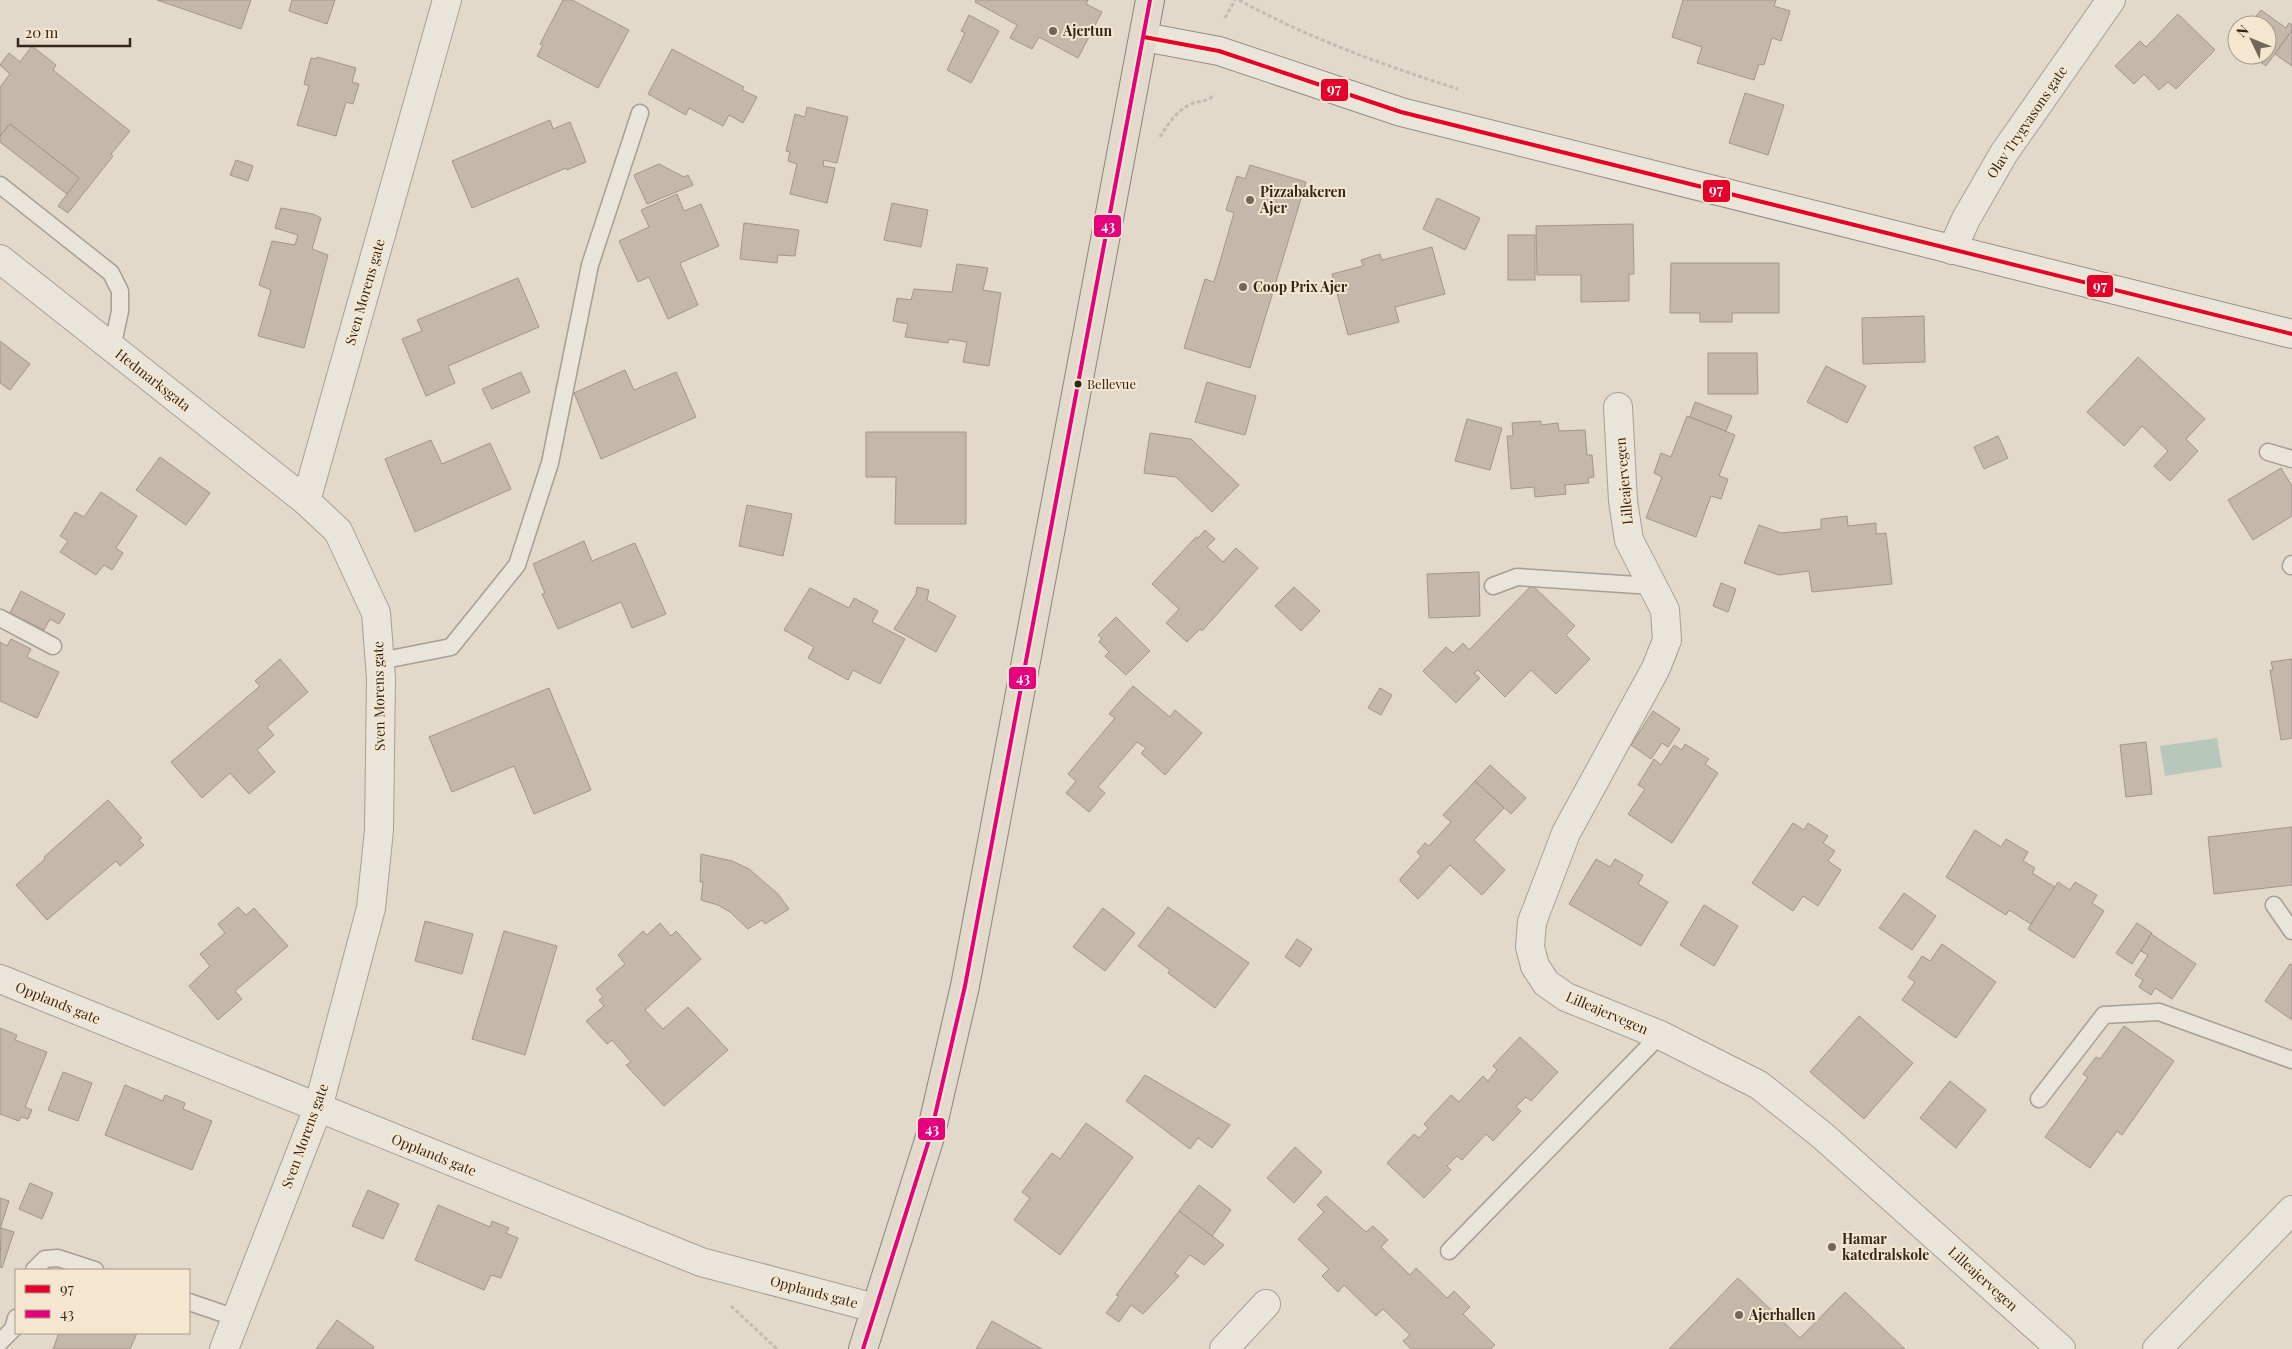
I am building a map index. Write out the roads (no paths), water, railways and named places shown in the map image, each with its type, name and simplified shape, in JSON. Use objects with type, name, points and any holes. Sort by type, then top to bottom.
[{"type":"main road","points":[[863,1349],[930,1137],[965,986],[1150,0]]},
{"type":"street","name":"Sven Morens gate","points":[[224,1349],[318,1108],[371,908],[379,830],[380,661],[376,613],[338,531],[306,501],[447,0]]},
{"type":"street","name":"Olav Trygvasons gate","points":[[1952,250],[1966,219],[2004,154],[2110,0]]},
{"type":"street","points":[[1144,37],[1219,51],[1401,112],[2292,334]]},
{"type":"street","name":"Hedmarksgata","points":[[0,259],[306,501]]},
{"type":"street","name":"Lilleajervegen","points":[[1618,407],[1623,501],[1629,540],[1665,610],[1667,640],[1652,676],[1566,833],[1532,922],[1530,947],[1534,966],[1546,983],[1566,997],[1660,1035],[1759,1085],[1831,1143],[2060,1349]]},
{"type":"street","name":"Opplands gate","points":[[0,979],[701,1262],[875,1308]]},
{"type":"street","points":[[2157,1349],[2292,1210]]},
{"type":"street","points":[[1224,1349],[1266,1304]]},
{"type":"lane","points":[[380,661],[451,647],[517,565],[550,463],[590,265],[640,113]]},
{"type":"lane","points":[[0,185],[111,273],[120,291],[120,311],[112,348]]},
{"type":"lane","points":[[2268,452],[2292,459]]},
{"type":"lane","points":[[1493,586],[1517,577],[1652,586]]},
{"type":"lane","points":[[0,618],[53,646]]},
{"type":"lane","points":[[2274,905],[2292,930]]},
{"type":"lane","points":[[2039,1099],[2104,1015],[2160,1012],[2292,1060]]},
{"type":"lane","points":[[1449,1251],[1660,1035]]},
{"type":"lane","points":[[35,1269],[45,1259],[58,1258],[92,1269]]},
{"type":"lane","points":[[190,1302],[236,1318]]},
{"type":"lane","points":[[0,1342],[13,1330],[15,1322]]},
{"type":"place","name":"Ajertun","points":[[1053,31]]},
{"type":"place","name":"Pizzabakeren Ajer","points":[[1250,200]]},
{"type":"place","name":"Coop Prix Ajer","points":[[1243,287]]},
{"type":"place","name":"Bellevue","points":[[1078,384]]},
{"type":"place","name":"Hamar katedralskole","points":[[1832,1247]]},
{"type":"place","name":"Ajerhallen","points":[[1739,1315]]}]
